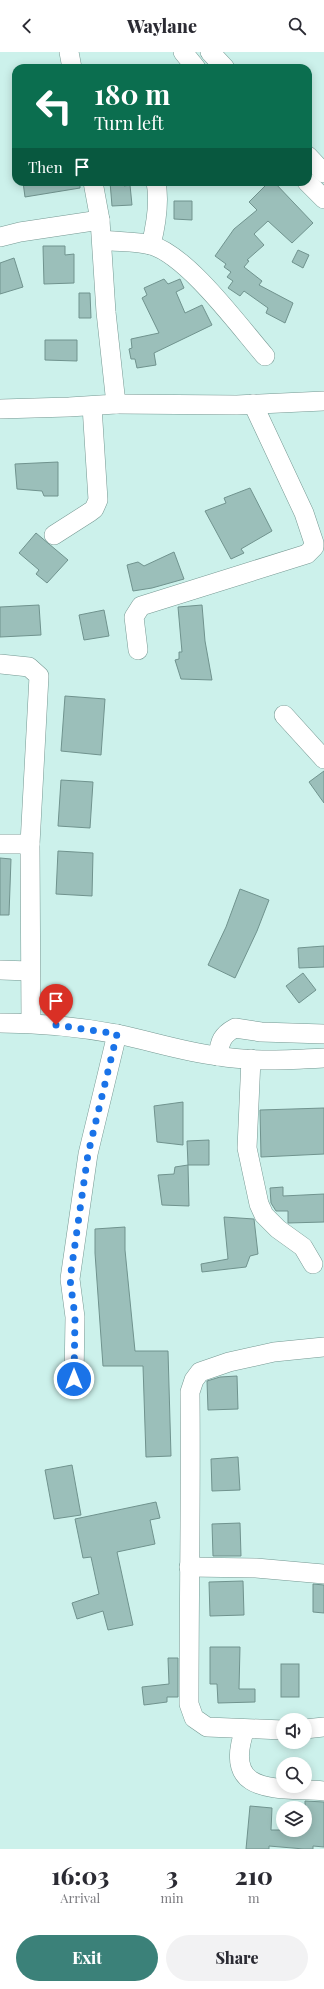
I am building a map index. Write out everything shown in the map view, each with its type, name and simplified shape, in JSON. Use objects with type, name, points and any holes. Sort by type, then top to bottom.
[{"type":"street","points":[[69,52],[71,64]]},
{"type":"street","points":[[183,52],[193,64]]},
{"type":"street","points":[[210,52],[221,64]]},
{"type":"street","points":[[312,160],[324,173]]},
{"type":"street","points":[[94,186],[100,220],[106,312],[116,404]]},
{"type":"street","points":[[151,246],[157,222],[156,186]]},
{"type":"street","points":[[311,186],[324,199]]},
{"type":"street","points":[[0,237],[20,232],[100,220]]},
{"type":"street","points":[[102,240],[151,246],[174,257],[208,290],[265,356]]},
{"type":"street","points":[[0,409],[116,404],[253,404],[324,401]]},
{"type":"street","points":[[138,650],[134,617],[141,606],[307,554],[314,547],[314,542],[304,513],[253,404]]},
{"type":"street","points":[[54,535],[94,509],[98,500],[92,406]]},
{"type":"street","points":[[0,664],[29,667],[39,676],[30,844],[31,1023]]},
{"type":"street","points":[[284,715],[324,759]]},
{"type":"street","points":[[0,844],[30,844]]},
{"type":"street","points":[[0,970],[30,971]]},
{"type":"street","points":[[0,1023],[31,1023],[117,1034],[218,1056],[283,1060],[324,1058]]},
{"type":"street","points":[[218,1056],[220,1042],[225,1034],[235,1028],[261,1032],[324,1034]]},
{"type":"street","points":[[74,1379],[75,1317],[70,1279],[88,1154],[117,1034]]},
{"type":"street","points":[[251,1059],[247,1148],[259,1204],[264,1215],[278,1229],[302,1246],[313,1264]]},
{"type":"street","points":[[276,1730],[207,1727],[194,1718],[189,1704],[189,1567],[191,1500],[190,1392],[194,1380],[200,1372],[229,1362],[274,1352],[324,1347]]},
{"type":"street","points":[[189,1567],[256,1568],[324,1574]]},
{"type":"street","points":[[312,1728],[324,1727]]},
{"type":"street","points":[[245,1729],[239,1746],[240,1763],[246,1778],[258,1786],[324,1791]]},
{"type":"building","points":[[24,186],[80,186],[80,188],[25,197]]},
{"type":"building","points":[[110,186],[130,186],[132,205],[112,206]]},
{"type":"building","points":[[265,186],[278,186],[313,223],[292,243],[268,221],[254,234],[264,245],[247,260],[249,261],[244,267],[262,281],[259,285],[293,303],[285,323],[266,313],[268,308],[244,291],[240,296],[228,288],[233,281],[227,277],[231,272],[224,267],[226,264],[215,256],[234,229],[257,210],[249,202]]},
{"type":"building","points":[[174,201],[192,201],[192,220],[174,219]]},
{"type":"building","points":[[43,246],[65,246],[65,255],[74,254],[74,283],[44,284]]},
{"type":"building","points":[[298,250],[309,255],[303,268],[292,262]]},
{"type":"building","points":[[14,258],[23,287],[0,294],[0,263]]},
{"type":"building","points":[[164,279],[168,284],[180,279],[184,288],[176,292],[185,313],[202,305],[212,325],[154,353],[156,365],[137,368],[135,359],[131,359],[129,349],[132,348],[131,339],[159,333],[142,298],[147,295],[144,288]]},
{"type":"building","points":[[79,293],[90,293],[91,318],[79,318]]},
{"type":"building","points":[[45,340],[77,340],[77,361],[45,360]]},
{"type":"building","points":[[58,462],[58,496],[44,496],[42,491],[17,489],[15,464]]},
{"type":"building","points":[[250,488],[272,531],[241,549],[244,553],[231,559],[205,511],[226,503],[224,498]]},
{"type":"building","points":[[36,533],[68,560],[47,583],[36,574],[39,570],[19,553]]},
{"type":"building","points":[[174,552],[184,579],[152,588],[133,591],[127,565],[138,562],[144,566]]},
{"type":"building","points":[[39,605],[41,635],[0,637],[0,607]]},
{"type":"building","points":[[202,605],[205,641],[212,680],[181,679],[175,660],[179,659],[179,652],[182,652],[178,607]]},
{"type":"building","points":[[104,610],[109,636],[84,640],[79,615]]},
{"type":"building","points":[[65,696],[105,699],[101,755],[61,751]]},
{"type":"building","points":[[324,771],[324,803],[309,782]]},
{"type":"building","points":[[61,780],[93,782],[90,828],[58,826]]},
{"type":"building","points":[[58,851],[93,853],[92,896],[56,894]]},
{"type":"building","points":[[0,858],[11,859],[9,915],[0,915]]},
{"type":"building","points":[[240,889],[269,900],[257,931],[235,978],[208,965],[226,927]]},
{"type":"building","points":[[324,946],[324,967],[299,968],[298,948]]},
{"type":"building","points":[[303,973],[316,990],[299,1003],[286,986]]},
{"type":"building","points":[[183,1102],[183,1145],[157,1142],[154,1106]]},
{"type":"building","points":[[324,1108],[324,1154],[261,1157],[260,1110]]},
{"type":"building","points":[[209,1140],[209,1165],[188,1165],[187,1141]]},
{"type":"building","points":[[188,1165],[189,1206],[162,1205],[158,1175],[174,1174],[175,1167]]},
{"type":"building","points":[[283,1187],[283,1196],[324,1194],[324,1222],[288,1223],[288,1211],[276,1211],[271,1203],[270,1188]]},
{"type":"building","points":[[224,1217],[254,1219],[258,1254],[250,1256],[246,1267],[202,1272],[201,1264],[228,1259]]},
{"type":"building","points":[[125,1227],[125,1250],[135,1351],[168,1351],[171,1456],[146,1457],[143,1366],[103,1366],[95,1253],[95,1229]]},
{"type":"building","points":[[237,1376],[238,1409],[208,1410],[207,1381],[220,1377]]},
{"type":"building","points":[[238,1457],[240,1490],[212,1491],[211,1459]]},
{"type":"building","points":[[72,1465],[81,1515],[54,1519],[45,1470]]},
{"type":"building","points":[[156,1502],[160,1518],[150,1520],[155,1544],[117,1552],[133,1625],[108,1630],[103,1611],[77,1619],[72,1603],[99,1594],[91,1557],[83,1558],[75,1519]]},
{"type":"building","points":[[240,1523],[241,1556],[213,1556],[212,1524]]},
{"type":"building","points":[[243,1581],[244,1615],[210,1616],[209,1582]]},
{"type":"building","points":[[313,1584],[324,1585],[324,1613],[313,1612]]},
{"type":"building","points":[[210,1647],[240,1647],[239,1689],[255,1689],[255,1702],[218,1703],[217,1684],[210,1684]]},
{"type":"building","points":[[168,1658],[178,1658],[178,1697],[167,1697],[167,1702],[144,1705],[142,1687],[169,1684]]},
{"type":"building","points":[[281,1664],[299,1664],[299,1697],[281,1697]]},
{"type":"building","points":[[312,1801],[324,1802],[324,1847],[313,1846],[313,1849],[304,1849],[269,1846],[269,1849],[246,1849],[250,1806],[272,1808],[271,1830],[276,1830],[276,1837],[312,1837]]},
{"type":"route","points":[[56,1025],[117,1034],[88,1154],[77,1222],[70,1279],[75,1317],[74,1379]]}]
